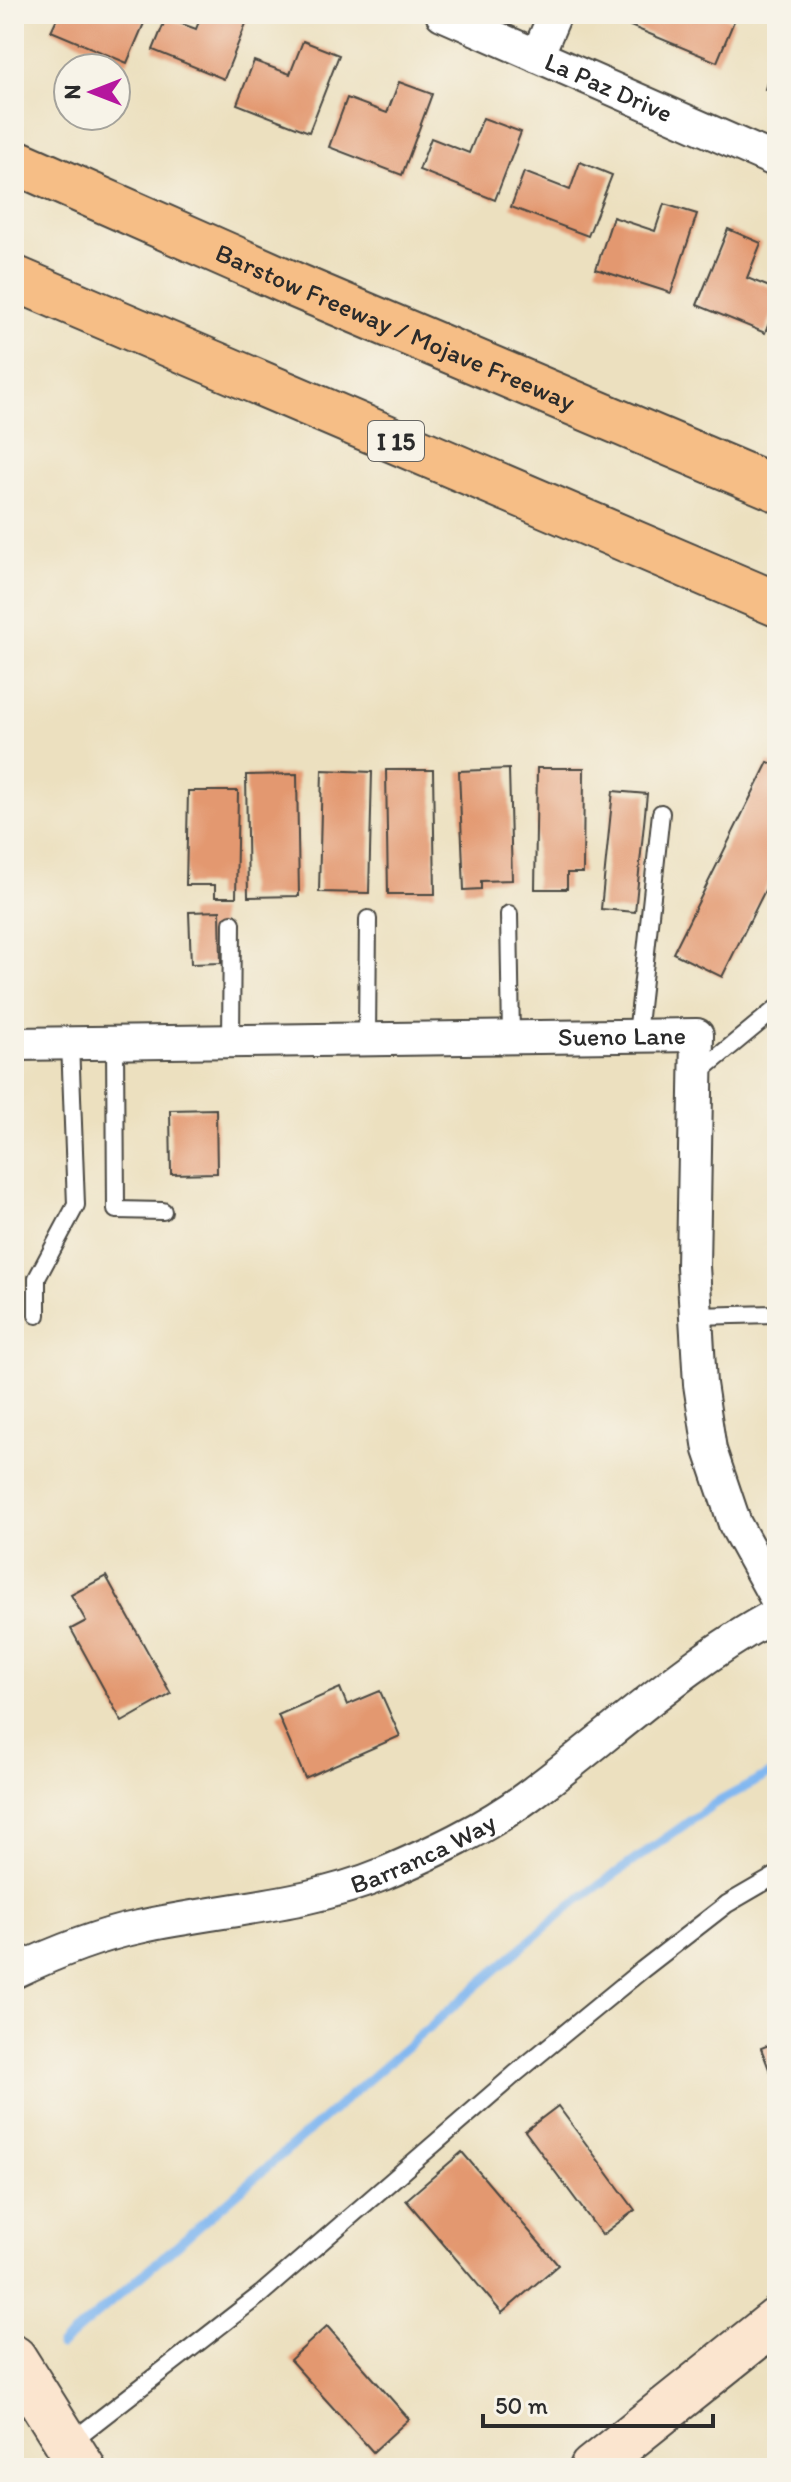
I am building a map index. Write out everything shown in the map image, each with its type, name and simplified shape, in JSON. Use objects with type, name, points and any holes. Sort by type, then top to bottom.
[{"type":"highway","name":"Barstow Freeway / Mojave Freeway","points":[[14,161],[297,286],[777,489]]},
{"type":"highway","name":"I 15","points":[[14,278],[777,604]]},
{"type":"main road","points":[[592,2468],[777,2320]]},
{"type":"main road","points":[[14,2358],[76,2456]]},
{"type":"street","name":"La Paz Drive","points":[[442,14],[777,161]]},
{"type":"street","points":[[537,56],[555,14]]},
{"type":"street","name":"Sueno Lane","points":[[14,1044],[697,1035],[696,1316],[700,1384],[710,1450],[735,1524],[777,1600]]},
{"type":"street","name":"Barranca Way","points":[[14,1972],[56,1952],[137,1927],[329,1892],[380,1875],[450,1843],[525,1799],[737,1635],[777,1614]]},
{"type":"lane","points":[[637,1035],[661,813]]},
{"type":"lane","points":[[509,914],[511,1037]]},
{"type":"lane","points":[[367,1038],[368,919]]},
{"type":"lane","points":[[231,1040],[232,923]]},
{"type":"lane","points":[[696,1075],[777,1008]]},
{"type":"lane","points":[[37,1315],[37,1278],[76,1205],[70,1042]]},
{"type":"lane","points":[[115,1042],[116,1210],[163,1211]]},
{"type":"lane","points":[[696,1316],[777,1314]]},
{"type":"lane","points":[[76,2456],[515,2074],[727,1904],[777,1875]]},
{"type":"building","points":[[59,14],[148,14],[132,52],[101,52],[51,31]]},
{"type":"building","points":[[202,14],[249,16],[224,79],[153,50],[166,18],[196,29]]},
{"type":"building","points":[[613,14],[718,14],[734,21],[717,62],[611,18]]},
{"type":"building","points":[[303,41],[339,55],[309,132],[237,104],[254,61],[290,74]]},
{"type":"building","points":[[777,48],[777,93],[765,89]]},
{"type":"building","points":[[399,82],[432,94],[402,175],[329,147],[347,98],[387,113]]},
{"type":"building","points":[[483,118],[521,132],[495,200],[419,170],[431,138],[469,153]]},
{"type":"building","points":[[580,162],[612,175],[588,236],[511,207],[524,172],[570,190]]},
{"type":"building","points":[[664,204],[697,214],[671,293],[596,269],[613,217],[655,231]]},
{"type":"building","points":[[728,229],[761,243],[747,278],[777,290],[777,303],[765,333],[697,305]]},
{"type":"building","points":[[768,762],[777,766],[777,866],[722,977],[673,953]]},
{"type":"building","points":[[537,768],[584,768],[583,873],[567,873],[567,889],[535,889]]},
{"type":"building","points":[[509,769],[512,880],[481,881],[481,889],[464,890],[459,771]]},
{"type":"building","points":[[322,770],[372,772],[369,893],[319,892]]},
{"type":"building","points":[[386,770],[433,770],[435,894],[388,894]]},
{"type":"building","points":[[297,774],[299,896],[248,897],[246,775]]},
{"type":"building","points":[[188,791],[238,791],[236,897],[215,897],[215,885],[186,885]]},
{"type":"building","points":[[613,791],[647,794],[635,912],[601,909]]},
{"type":"building","points":[[220,911],[221,963],[191,964],[189,912]]},
{"type":"building","points":[[14,912],[17,912],[17,974],[14,974]]},
{"type":"building","points":[[216,1109],[217,1173],[171,1174],[170,1110]]},
{"type":"building","points":[[106,1576],[171,1694],[122,1722],[71,1629],[86,1621],[71,1595]]},
{"type":"building","points":[[340,1688],[347,1705],[380,1691],[400,1736],[305,1778],[278,1715]]},
{"type":"building","points":[[777,2042],[777,2090],[761,2048]]},
{"type":"building","points":[[558,2106],[635,2210],[602,2235],[525,2131]]},
{"type":"building","points":[[462,2152],[558,2265],[502,2313],[406,2200]]},
{"type":"building","points":[[327,2326],[409,2419],[373,2452],[290,2360]]},
{"type":"waterway","points":[[60,2346],[571,1905],[714,1804],[777,1770]]}]
